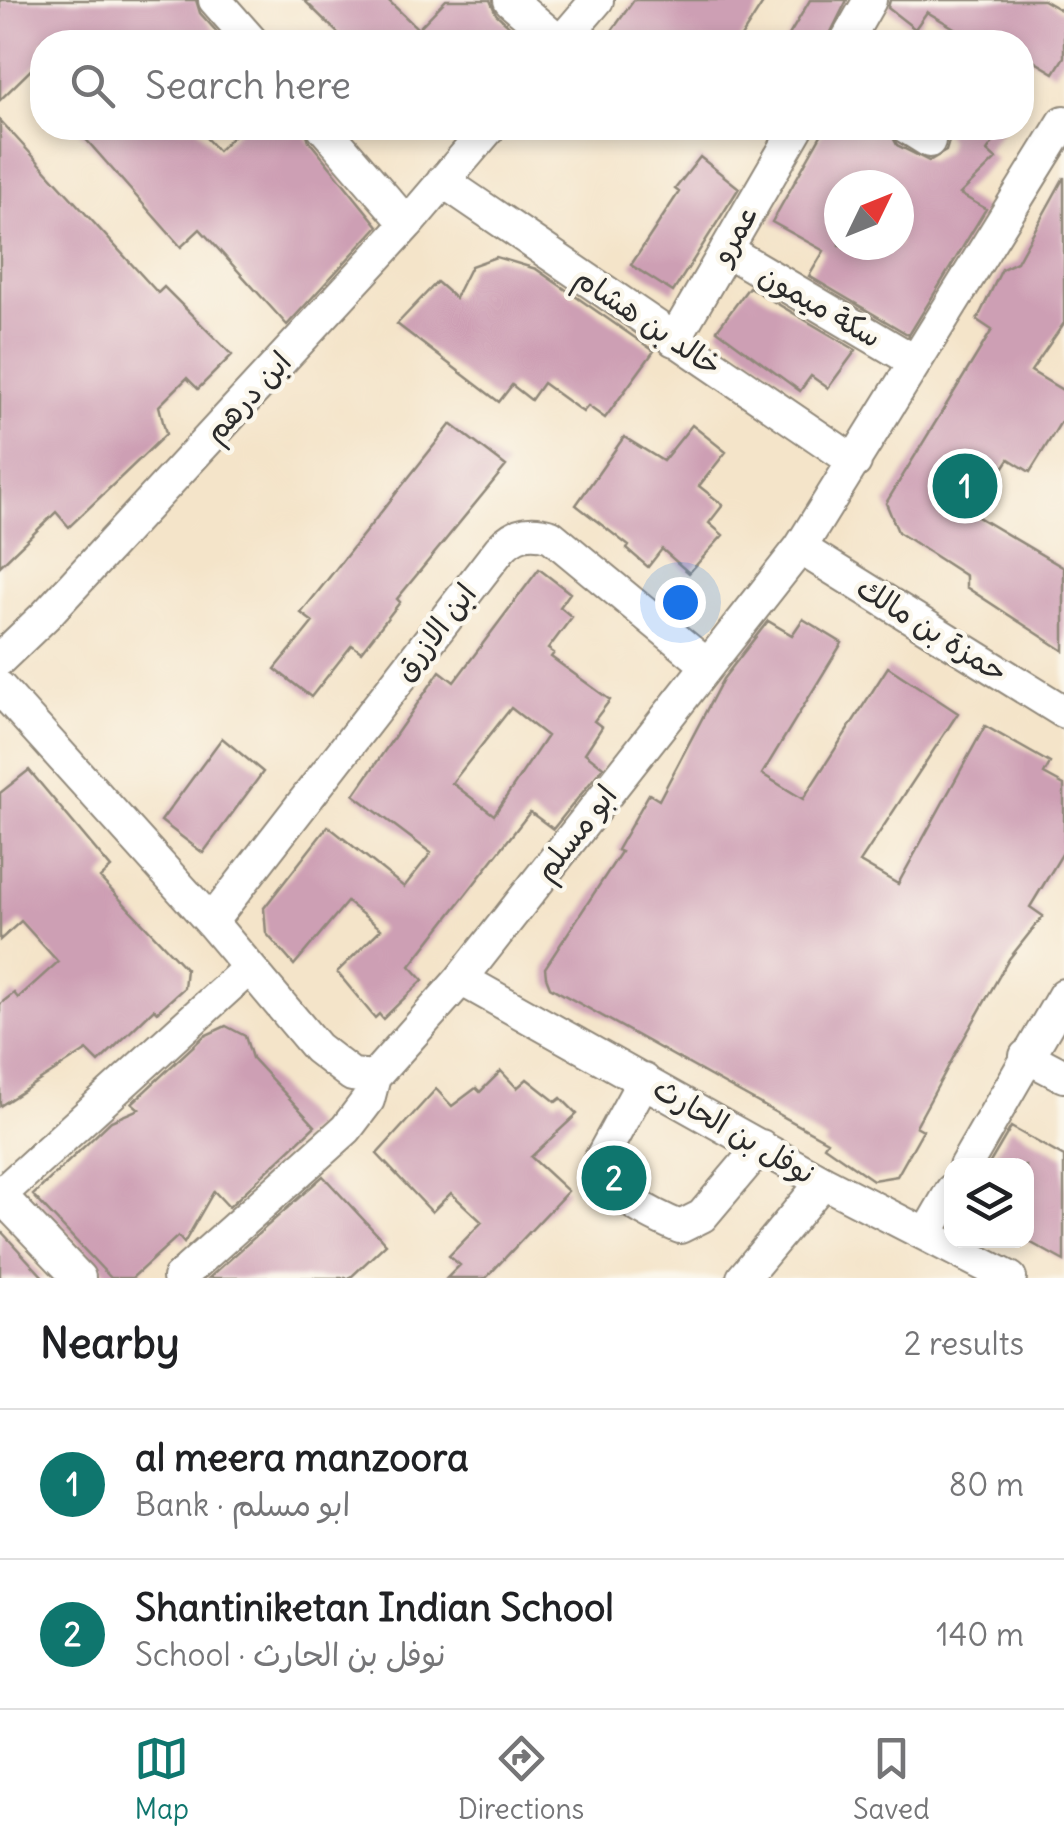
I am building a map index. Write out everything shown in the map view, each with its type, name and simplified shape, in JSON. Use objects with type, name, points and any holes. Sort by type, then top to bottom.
[{"type":"street","points":[[215,0],[241,30]]},
{"type":"street","points":[[510,0],[546,30]]},
{"type":"street","points":[[571,30],[597,0]]},
{"type":"street","points":[[853,30],[870,0]]},
{"type":"street","name":"ابو مسلم","points":[[179,1278],[346,1128],[368,1100],[374,1077],[461,979],[800,548],[1064,122]]},
{"type":"street","points":[[334,140],[406,224]]},
{"type":"street","name":"ابن درهم","points":[[0,659],[46,615],[406,224],[478,140]]},
{"type":"street","name":"عمرو","points":[[674,340],[789,140]]},
{"type":"street","name":"خالد بن هشام","points":[[443,181],[854,462]]},
{"type":"street","name":"سكة ميمون","points":[[726,250],[914,361]]},
{"type":"street","name":"ابن الازرق","points":[[211,922],[500,549],[517,535],[540,532],[551,536],[707,665]]},
{"type":"street","name":"حمزة بن مالك","points":[[800,548],[1064,712]]},
{"type":"street","points":[[0,688],[339,1068],[374,1077]]},
{"type":"street","points":[[79,1278],[0,1195],[250,968]]},
{"type":"street","name":"نوفل بن الحارث","points":[[461,979],[823,1182],[1010,1278]]},
{"type":"street","points":[[969,1158],[1064,995]]},
{"type":"street","points":[[1026,1056],[1064,1076]]},
{"type":"street","points":[[644,1080],[598,1164],[603,1177],[666,1221],[680,1226],[702,1216],[760,1146]]},
{"type":"street","points":[[743,1278],[823,1182]]},
{"type":"street","points":[[927,1234],[944,1204]]},
{"type":"building","points":[[0,0],[196,0],[200,13],[215,30],[30,30],[30,71],[0,100]]},
{"type":"building","points":[[304,0],[388,0],[418,29],[446,0],[490,0],[496,14],[514,30],[335,30]]},
{"type":"building","points":[[634,0],[765,0],[746,30],[612,30]]},
{"type":"building","points":[[810,0],[847,0],[832,30],[792,30]]},
{"type":"building","points":[[890,0],[1043,0],[1064,12],[1064,57],[1054,73],[1034,61],[1034,30],[958,30],[927,12],[915,29],[888,8]]},
{"type":"building","points":[[0,120],[158,293],[164,287],[232,355],[198,389],[187,378],[159,406],[166,434],[69,527],[56,512],[0,566]]},
{"type":"building","points":[[87,140],[208,140],[218,151],[229,140],[309,140],[378,226],[287,325],[200,229],[181,247]]},
{"type":"building","points":[[818,140],[894,140],[929,161],[946,151],[949,140],[995,140],[987,151],[996,159],[960,194],[986,209],[909,335],[809,276],[824,251],[772,222]]},
{"type":"building","points":[[700,157],[739,188],[673,292],[631,265],[679,192],[675,189]]},
{"type":"building","points":[[1064,177],[1064,323],[1031,371],[1064,391],[1064,417],[1030,472],[1009,459],[973,514],[1064,568],[1064,651],[966,587],[966,576],[898,532],[886,503],[992,330],[977,320],[1002,269],[1017,262]]},
{"type":"building","points":[[496,257],[536,269],[654,351],[605,418],[588,406],[583,412],[543,383],[531,400],[512,385],[499,402],[397,324],[437,282],[455,298],[471,266]]},
{"type":"building","points":[[749,287],[856,350],[828,388],[811,376],[800,391],[717,330]]},
{"type":"building","points":[[451,424],[506,466],[397,599],[400,602],[361,652],[352,645],[311,697],[275,669],[313,622],[301,613]]},
{"type":"building","points":[[692,425],[726,452],[699,486],[723,505],[709,523],[723,535],[689,573],[662,549],[648,567],[627,549],[629,546],[576,505],[624,437],[663,461]]},
{"type":"building","points":[[539,569],[570,593],[560,607],[572,617],[548,649],[554,653],[551,657],[610,700],[594,721],[602,727],[585,753],[603,767],[553,829],[530,812],[410,966],[423,980],[383,1019],[379,1014],[375,1018],[337,972],[381,929],[347,902],[294,965],[266,933],[264,908],[328,826],[404,887],[431,853],[354,795],[440,671],[454,682]],"holes":[[[511,708],[547,736],[494,815],[452,783]]]},
{"type":"building","points":[[803,619],[842,643],[762,774],[803,799],[888,667],[958,713],[860,862],[898,884],[985,726],[1050,763],[1044,774],[1064,785],[1064,851],[1030,907],[1043,916],[1009,959],[959,1047],[916,1126],[923,1130],[897,1176],[873,1180],[824,1146],[827,1141],[550,987],[546,977],[545,968],[621,852],[617,850],[649,794],[659,800],[723,679],[768,621],[792,635]]},
{"type":"building","points":[[222,738],[263,772],[203,853],[161,821]]},
{"type":"building","points":[[29,770],[111,868],[100,878],[186,969],[184,988],[157,1012],[154,1009],[99,1062],[87,1050],[0,1106],[0,1004],[14,993],[18,998],[58,962],[21,921],[0,940],[0,793]]},
{"type":"building","points":[[226,1026],[245,1036],[252,1058],[315,1126],[229,1207],[214,1191],[184,1243],[178,1236],[132,1278],[111,1278],[33,1195],[111,1121],[139,1109],[132,1103],[204,1036]]},
{"type":"building","points":[[501,1071],[517,1088],[527,1079],[556,1102],[561,1098],[577,1114],[531,1157],[568,1191],[486,1278],[447,1278],[460,1265],[449,1256],[482,1222],[451,1193],[432,1212],[377,1154],[436,1089],[452,1106],[476,1088],[480,1092]]},
{"type":"building","points":[[1011,1127],[1064,1157],[1064,1261],[1034,1244],[1034,1158],[993,1158]]},
{"type":"building","points":[[323,1176],[386,1244],[350,1278],[209,1278]]},
{"type":"building","points":[[0,1230],[44,1278],[0,1278]]},
{"type":"place","name":"al meera manzoora","points":[[965,486]]},
{"type":"place","name":"Shantiniketan Indian School","points":[[614,1178]]}]
